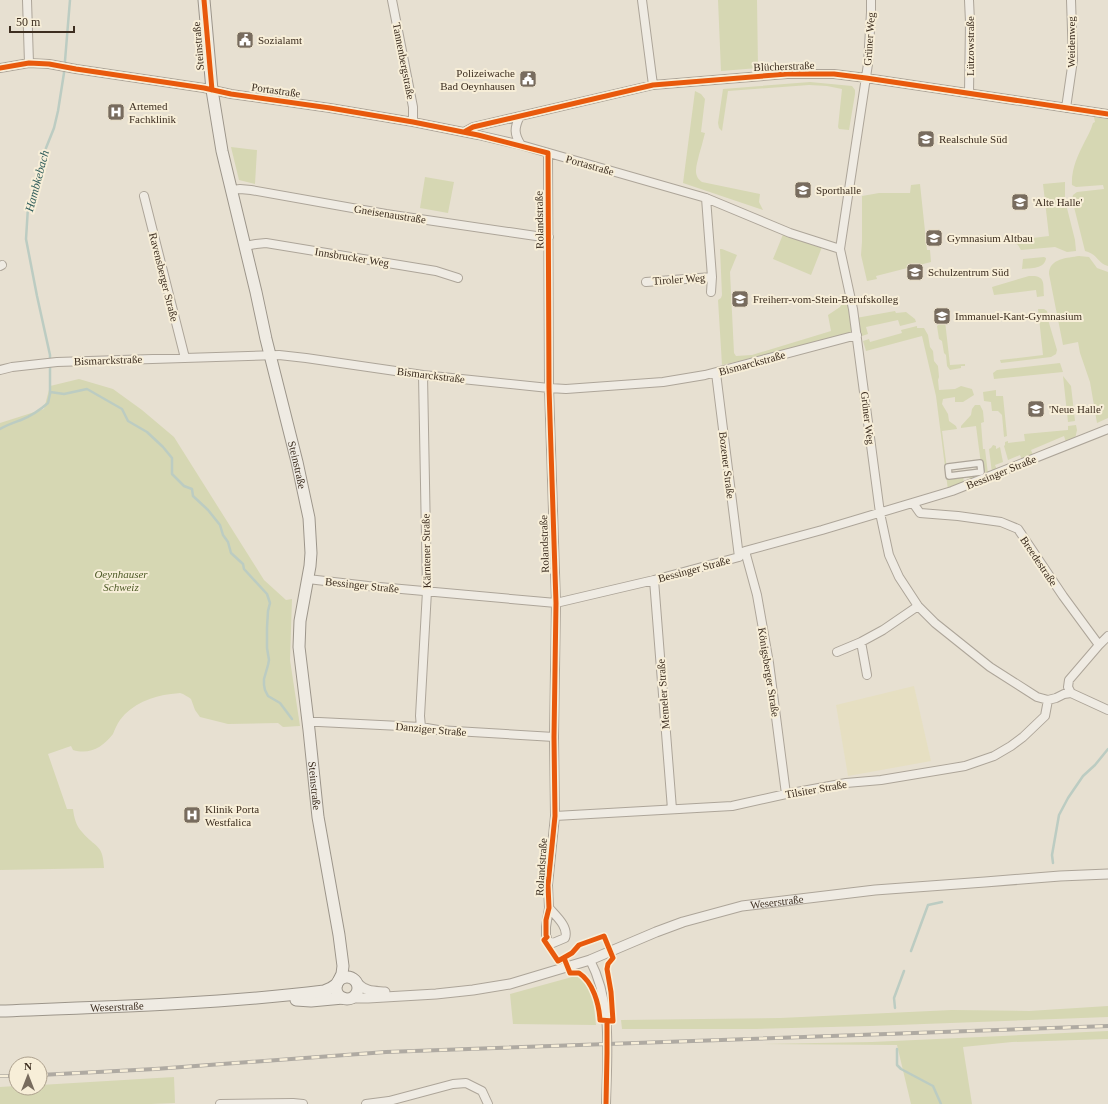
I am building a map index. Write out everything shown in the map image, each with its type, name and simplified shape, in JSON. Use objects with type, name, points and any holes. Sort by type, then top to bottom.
[{"type":"main road","name":"Steinstraße","points":[[204,0],[212,90],[218,128],[309,518],[311,553],[300,621],[299,646],[318,817],[340,935],[343,966],[342,974],[338,982]]},
{"type":"main road","name":"Steinstraße","points":[[340,935],[351,972],[356,981]]},
{"type":"main road","points":[[345,977],[352,978],[356,981],[358,990],[357,993],[348,998],[340,997],[336,991],[338,982],[345,977]]},
{"type":"main road","name":"Weserstraße","points":[[0,1011],[234,1000],[324,991],[331,988],[338,982]]},
{"type":"main road","name":"Weserstraße","points":[[234,1000],[311,1001],[348,998]]},
{"type":"street","points":[[26,0],[29,62]]},
{"type":"street","name":"Tannenbergstraße","points":[[392,0],[413,107],[413,122]]},
{"type":"street","points":[[642,0],[653,86]]},
{"type":"street","name":"Grüner Weg","points":[[871,0],[868,64],[840,249],[857,335],[880,513],[889,555],[899,577],[918,606],[935,623],[990,668],[1037,697],[1048,700]]},
{"type":"street","name":"Lützowstraße","points":[[969,0],[969,93]]},
{"type":"street","name":"Weidenweg","points":[[1066,108],[1073,60],[1071,0]]},
{"type":"street","name":"Portastraße","points":[[0,68],[29,62],[330,108],[478,134],[706,198],[790,233],[840,249]]},
{"type":"street","name":"Blücherstraße","points":[[464,132],[473,127],[653,86],[786,74],[834,74],[1108,114]]},
{"type":"street","points":[[520,116],[516,124],[516,138],[521,145]]},
{"type":"street","name":"Rolandstraße","points":[[548,153],[549,388],[556,603],[554,737],[555,816],[548,885],[549,908]]},
{"type":"street","name":"Gneisenaustraße","points":[[232,190],[251,190],[386,214],[549,237]]},
{"type":"street","name":"Ravensberger Straße","points":[[144,196],[185,358]]},
{"type":"street","points":[[706,198],[712,277],[711,292]]},
{"type":"street","name":"Innsbrucker Weg","points":[[245,246],[266,243],[436,271],[458,278]]},
{"type":"street","name":"Tiroler Weg","points":[[646,282],[712,277]]},
{"type":"street","name":"Bismarckstraße","points":[[0,370],[12,367],[57,362],[270,355],[306,358],[423,375],[566,389],[663,382],[716,373],[857,335]]},
{"type":"street","name":"Bozener Straße","points":[[716,373],[739,558]]},
{"type":"street","name":"Kärntener Straße","points":[[421,727],[420,716],[427,591],[423,375]]},
{"type":"street","name":"Bessinger Straße","points":[[308,579],[556,603],[739,558],[745,551],[952,491],[1108,429]]},
{"type":"street","points":[[980,462],[981,472],[949,476],[948,467],[980,462]]},
{"type":"street","name":"Breedestraße","points":[[912,503],[920,513],[958,516],[1001,522],[1018,529],[1059,590],[1099,644]]},
{"type":"street","name":"Königsberger Straße","points":[[745,551],[760,610],[786,794]]},
{"type":"street","name":"Memeler Straße","points":[[654,580],[672,809]]},
{"type":"street","points":[[837,652],[861,642],[883,630],[918,606]]},
{"type":"street","points":[[1071,693],[1068,686],[1069,680],[1099,644],[1108,636]]},
{"type":"street","points":[[861,642],[867,675]]},
{"type":"street","points":[[1048,700],[1071,693],[1108,710]]},
{"type":"street","name":"Tilsiter Straße","points":[[555,816],[732,806],[846,783],[881,780],[965,766],[989,758],[1011,746],[1023,737],[1045,716],[1048,700]]},
{"type":"street","name":"Danziger Straße","points":[[308,722],[421,727],[438,730],[554,737]]},
{"type":"street","name":"Weserstraße","points":[[348,998],[458,992],[510,984],[590,960],[676,924],[742,906],[875,890],[1060,876],[1108,874]]},
{"type":"street","points":[[590,960],[596,972],[603,994],[607,1021],[606,1104]]},
{"type":"street","name":"Weserstraße","points":[[356,981],[370,992],[458,992]]},
{"type":"street","points":[[366,1104],[389,1101],[452,1084],[466,1083],[482,1091],[488,1104]]},
{"type":"street","points":[[220,1104],[303,1104]]},
{"type":"shaded area","points":[[914,686],[931,761],[848,776],[836,705]]},
{"type":"green space","points":[[718,0],[757,0],[758,68],[721,71]]},
{"type":"green space","points":[[810,82],[852,86],[855,90],[855,94],[849,130],[839,129],[838,127],[842,89],[809,85],[728,91],[722,131],[719,128],[718,123],[723,89]]},
{"type":"green space","points":[[695,91],[701,94],[705,99],[701,132],[705,133],[696,166],[697,176],[702,182],[760,194],[759,202],[763,210],[683,183]]},
{"type":"green space","points":[[1094,117],[1108,119],[1108,266],[1104,265],[1093,254],[1085,251],[1072,199],[1073,195],[1077,192],[1104,189],[1103,185],[1076,187],[1072,185],[1076,162],[1093,123],[1095,122]]},
{"type":"green space","points":[[231,147],[257,150],[255,184],[239,180]]},
{"type":"green space","points":[[425,177],[454,182],[448,213],[420,208]]},
{"type":"green space","points":[[1065,182],[1065,200],[1075,240],[1076,251],[1067,252],[1055,247],[1021,250],[1015,243],[1015,240],[1049,236],[1043,184]]},
{"type":"green space","points":[[920,184],[927,250],[930,250],[931,262],[876,276],[877,279],[867,281],[861,255],[862,196],[879,193],[910,193],[911,185]]},
{"type":"green space","points":[[784,232],[822,247],[811,275],[773,259]]},
{"type":"green space","points":[[720,249],[737,255],[730,272],[734,353],[736,356],[752,355],[831,331],[828,315],[840,307],[847,298],[853,334],[722,365],[718,300],[722,295]]},
{"type":"green space","points":[[1079,256],[1089,257],[1097,268],[1108,272],[1108,418],[1097,423],[1090,382],[1080,353],[1078,342],[1063,345],[1049,274],[1052,265],[1056,262],[1065,258]]},
{"type":"green space","points":[[1046,258],[1045,262],[1040,266],[1022,269],[1023,259]]},
{"type":"green space","points":[[1029,276],[1041,278],[1044,296],[1037,297],[1036,290],[994,295],[992,287]]},
{"type":"green space","points":[[1038,309],[1044,309],[1047,311],[1057,350],[1056,354],[1051,357],[1001,363],[1000,360],[1043,355]]},
{"type":"green space","points":[[895,311],[896,313],[906,312],[915,319],[916,322],[900,326],[898,320],[866,327],[868,334],[862,336],[860,332],[858,332],[856,318]]},
{"type":"green space","points":[[942,321],[945,321],[950,365],[965,364],[965,366],[961,366],[961,368],[950,370],[947,366],[946,355],[944,353],[942,341],[939,339],[937,326]]},
{"type":"green space","points":[[917,326],[917,328],[924,328],[928,335],[930,347],[933,351],[934,361],[938,366],[939,390],[955,389],[961,386],[972,389],[974,395],[963,402],[955,402],[955,397],[943,399],[942,404],[948,414],[949,421],[956,426],[957,429],[942,431],[948,477],[963,475],[964,484],[948,490],[936,396],[922,336],[866,351],[863,341],[869,339],[870,342],[902,333],[901,330]]},
{"type":"green space","points":[[1060,363],[1063,372],[994,379],[993,373],[997,370]]},
{"type":"green space","points":[[1063,376],[1071,386],[1075,421],[1068,422]]},
{"type":"green space","name":"Oeynhauser Schweiz","points":[[79,379],[113,389],[142,410],[174,437],[264,580],[286,600],[292,599],[290,660],[300,726],[283,727],[278,723],[228,724],[200,717],[195,710],[191,699],[180,693],[164,695],[136,705],[125,714],[109,739],[96,749],[90,751],[79,751],[73,750],[71,746],[48,754],[67,809],[73,809],[78,827],[100,850],[104,868],[0,870],[0,423],[44,409],[50,386]]},
{"type":"green space","points":[[996,390],[996,396],[1003,396],[1007,436],[1004,437],[1002,415],[998,411],[992,411],[991,402],[984,401],[983,392]]},
{"type":"green space","points":[[975,405],[980,405],[983,411],[984,422],[981,423],[983,449],[985,449],[988,474],[978,478],[967,478],[966,474],[982,472],[976,426],[961,428],[961,426],[971,415],[972,409]]},
{"type":"green space","points":[[1076,425],[1077,430],[1075,439],[1066,442],[1064,436],[1031,450],[1033,455],[1022,460],[1020,455],[1008,460],[1004,446],[1005,442],[1025,441],[1024,434],[1068,430],[1068,426]]},
{"type":"green space","points":[[993,445],[996,446],[996,449],[1000,447],[1003,462],[995,465],[997,470],[992,473],[989,449]]},
{"type":"green space","points":[[580,976],[585,981],[591,993],[596,1025],[513,1024],[510,994]]},
{"type":"green space","points":[[1108,1006],[1108,1017],[870,1026],[756,1029],[622,1029],[621,1020],[780,1018],[952,1010],[1029,1011]]},
{"type":"green space","points":[[1108,1031],[1108,1039],[1012,1042],[963,1047],[972,1104],[911,1104],[897,1045],[757,1044],[872,1042]]},
{"type":"green space","points":[[174,1077],[175,1103],[0,1104],[0,1087],[8,1086],[8,1096],[48,1096],[48,1085]]},
{"type":"waterway","name":"Hambkebach","points":[[0,429],[32,415],[48,403],[50,394],[50,355],[26,239],[28,207],[44,153],[54,128],[58,111],[64,73],[70,0]]},
{"type":"waterway","points":[[50,392],[64,394],[87,389],[122,409],[128,421],[147,432],[172,458],[172,474],[184,486],[192,489],[193,496],[208,510],[220,525],[223,535],[228,542],[231,553],[243,564],[244,569],[267,594],[270,603],[267,628],[267,648],[269,660],[264,685],[268,696],[280,703],[292,719]]},
{"type":"waterway","points":[[1053,863],[1052,855],[1059,815],[1068,798],[1083,776],[1095,765],[1108,749]]},
{"type":"waterway","points":[[911,951],[928,905],[942,902]]},
{"type":"waterway","points":[[895,1008],[894,998],[904,971]]},
{"type":"waterway","points":[[897,1049],[897,1065],[901,1069],[933,1086],[941,1104]]},
{"type":"railway","points":[[48,1075],[155,1069],[386,1052],[1108,1026]]},
{"type":"railway","points":[[0,1076],[8,1076]]},
{"type":"cycle path","points":[[204,0],[212,90]]},
{"type":"cycle path","points":[[0,68],[29,63],[49,64],[204,88],[231,94],[330,108],[413,122],[478,135],[548,153],[549,388],[556,603],[554,737],[555,816],[548,885],[549,908],[546,920],[546,935]]},
{"type":"cycle path","points":[[464,132],[473,127],[653,85],[787,74],[834,74],[1108,114]]},
{"type":"cycle path","points":[[547,937],[544,940],[558,961],[572,953],[579,945],[604,936],[613,958],[608,964],[607,969],[611,992],[613,1021],[600,1020],[597,1000],[592,988],[579,973],[570,973],[564,958]]},
{"type":"cycle path","points":[[606,1104],[607,1021]]},
{"type":"place","name":"Sozialamt","points":[[245,40]]},
{"type":"place","name":"Polizeiwache Bad Oeynhausen","points":[[528,79]]},
{"type":"place","name":"Artemed Fachklinik","points":[[116,112]]},
{"type":"place","name":"Realschule Süd","points":[[926,139]]},
{"type":"place","name":"Sporthalle","points":[[803,190]]},
{"type":"place","name":"'Alte Halle'","points":[[1020,202]]},
{"type":"place","name":"Gymnasium Altbau","points":[[934,238]]},
{"type":"place","name":"Schulzentrum Süd","points":[[915,272]]},
{"type":"place","name":"Freiherr-vom-Stein-Berufskolleg","points":[[740,299]]},
{"type":"place","name":"Immanuel-Kant-Gymnasium","points":[[942,316]]},
{"type":"place","name":"'Neue Halle'","points":[[1036,409]]},
{"type":"place","name":"Klinik Porta Westfalica","points":[[192,815]]}]
